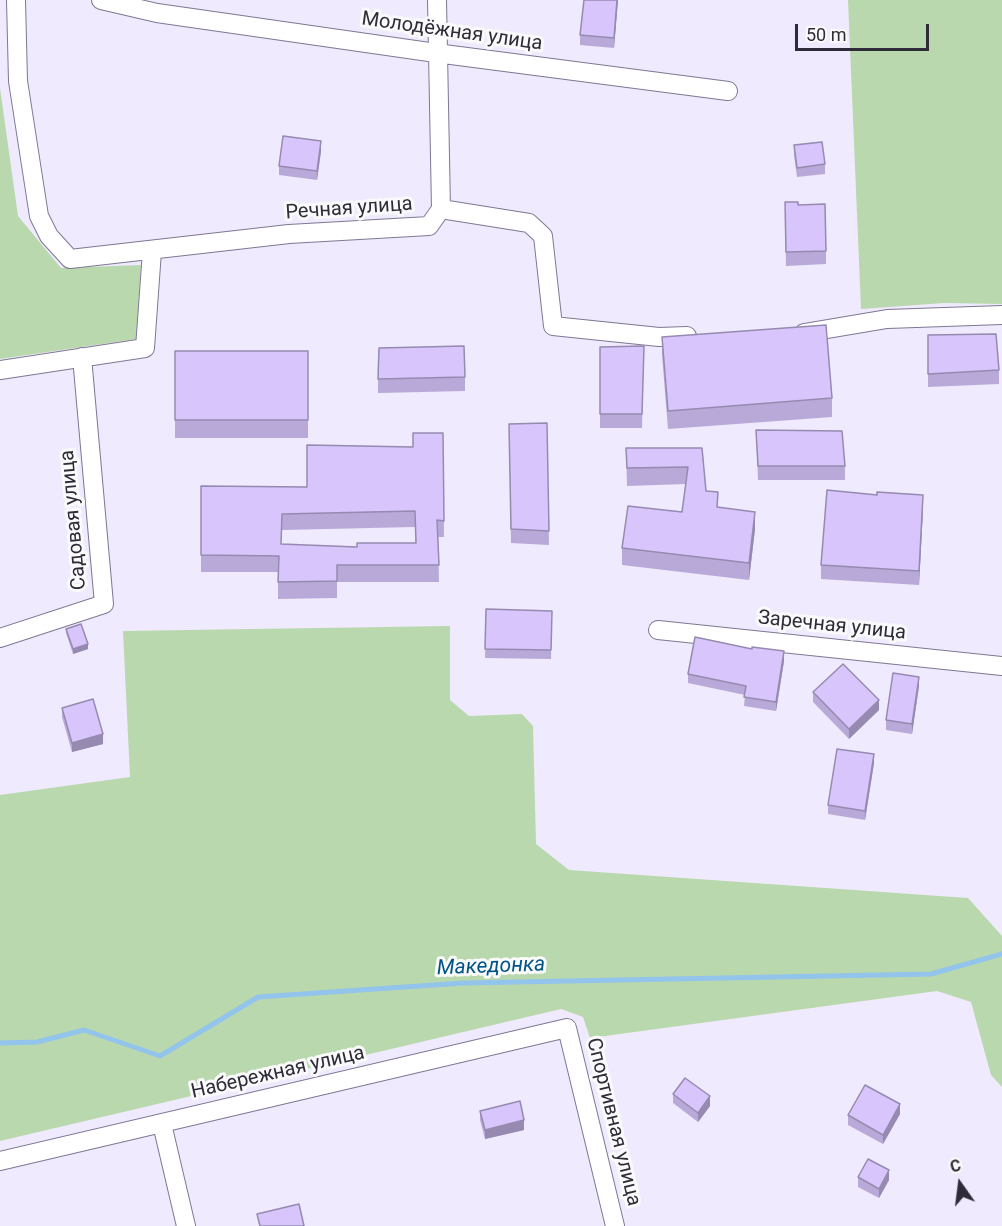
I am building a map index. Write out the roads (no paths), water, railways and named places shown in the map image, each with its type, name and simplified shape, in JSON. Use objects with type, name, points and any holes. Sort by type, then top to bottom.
[{"type":"street","name":"Речная улица","points":[[16,0],[18,81],[39,216],[50,236],[70,259],[289,234],[429,226],[441,209],[529,223],[543,236],[553,326],[659,337],[707,336]]},
{"type":"street","name":"Молодёжная улица","points":[[101,0],[157,13],[436,53],[728,91]]},
{"type":"street","points":[[437,0],[436,53],[441,209]]},
{"type":"street","points":[[0,370],[145,348],[152,251]]},
{"type":"street","points":[[790,333],[814,333],[887,319],[1002,315]]},
{"type":"street","name":"Садовая улица","points":[[0,638],[104,604],[82,357]]},
{"type":"street","name":"Заречная улица","points":[[658,630],[1002,666]]},
{"type":"street","name":"Набережная улица","points":[[0,1161],[567,1028]]},
{"type":"street","name":"Спортивная улица","points":[[567,1028],[615,1226]]},
{"type":"street","points":[[162,1124],[186,1226]]},
{"type":"waterway","name":"Македонка","points":[[0,1043],[37,1042],[84,1030],[160,1056],[258,997],[463,983],[931,974],[1002,954]]}]
